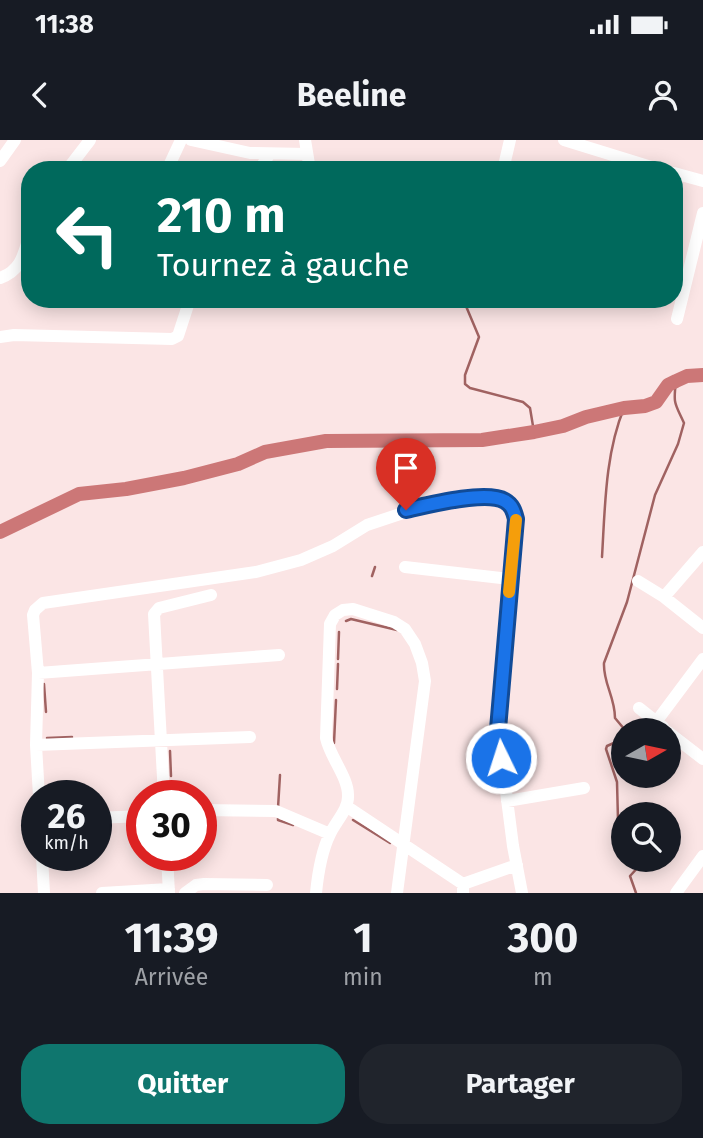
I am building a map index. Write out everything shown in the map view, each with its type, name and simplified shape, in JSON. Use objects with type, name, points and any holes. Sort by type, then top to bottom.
[{"type":"street","points":[[0,161],[15,140]]},
{"type":"street","points":[[74,161],[90,140]]},
{"type":"street","points":[[171,161],[181,140]]},
{"type":"street","points":[[191,140],[269,155],[306,154]]},
{"type":"street","points":[[305,140],[308,161]]},
{"type":"street","points":[[505,161],[510,140]]},
{"type":"street","points":[[564,140],[629,161]]},
{"type":"street","points":[[265,161],[269,155]]},
{"type":"street","points":[[610,161],[611,156]]},
{"type":"street","points":[[683,175],[703,181]]},
{"type":"street","points":[[683,299],[699,245],[703,213]]},
{"type":"street","points":[[0,278],[10,274],[21,262]]},
{"type":"street","points":[[0,337],[14,335],[172,339],[178,336],[187,308]]},
{"type":"street","points":[[677,319],[680,308]]},
{"type":"street","points":[[38,780],[38,673],[33,615],[34,610],[43,603],[256,572],[301,559],[333,546],[367,525],[424,506],[489,496],[507,502],[516,519],[498,729],[522,893]]},
{"type":"street","points":[[664,597],[703,552]]},
{"type":"street","points":[[405,567],[510,579]]},
{"type":"street","points":[[638,580],[703,628]]},
{"type":"street","points":[[163,780],[156,610],[211,595]]},
{"type":"street","points":[[316,893],[322,853],[346,806],[348,795],[326,738],[330,624],[335,615],[353,608],[394,622],[405,629],[415,644],[425,681],[397,893]]},
{"type":"street","points":[[38,673],[279,655]]},
{"type":"street","points":[[670,718],[703,659]]},
{"type":"street","points":[[639,708],[652,718]]},
{"type":"street","points":[[36,745],[250,737]]},
{"type":"street","points":[[681,742],[703,759]]},
{"type":"street","points":[[507,801],[584,788]]},
{"type":"street","points":[[346,806],[403,842],[463,888],[517,865]]},
{"type":"street","points":[[217,810],[276,811],[330,834]]},
{"type":"street","points":[[676,893],[703,856]]},
{"type":"street","points":[[43,871],[44,893]]},
{"type":"street","points":[[102,893],[169,891],[168,871]]},
{"type":"street","points":[[186,893],[204,884],[267,885]]},
{"type":"waterway","points":[[467,308],[479,337],[465,375],[465,384],[470,388],[523,402],[530,408],[534,432]]},
{"type":"waterway","points":[[0,532],[79,494],[126,489],[184,478],[238,464],[265,452],[326,441],[482,440],[534,432],[624,408],[645,406],[656,402],[668,385],[687,376],[703,375]]},
{"type":"waterway","points":[[615,718],[604,663],[627,602],[655,495],[678,444],[684,423],[676,404],[676,381]]},
{"type":"waterway","points":[[602,557],[609,462],[624,408]]},
{"type":"waterway","points":[[372,576],[375,567]]},
{"type":"waterway","points":[[346,621],[351,619],[397,630]]},
{"type":"waterway","points":[[338,659],[339,632]]},
{"type":"waterway","points":[[337,689],[338,664]]},
{"type":"waterway","points":[[44,684],[46,712]]},
{"type":"waterway","points":[[334,743],[336,700]]},
{"type":"waterway","points":[[47,738],[72,737]]},
{"type":"waterway","points":[[611,744],[606,749],[611,764]]},
{"type":"waterway","points":[[170,751],[171,776]]},
{"type":"waterway","points":[[278,808],[280,775]]},
{"type":"waterway","points":[[617,788],[618,802]]},
{"type":"waterway","points":[[278,818],[293,825]]},
{"type":"waterway","points":[[353,820],[390,843]]},
{"type":"waterway","points":[[634,872],[630,876],[636,893]]},
{"type":"slow traffic","points":[[509,592],[516,520]]},
{"type":"route","points":[[406,510],[489,496],[507,502],[513,509],[516,519],[498,729],[501,758]]}]
